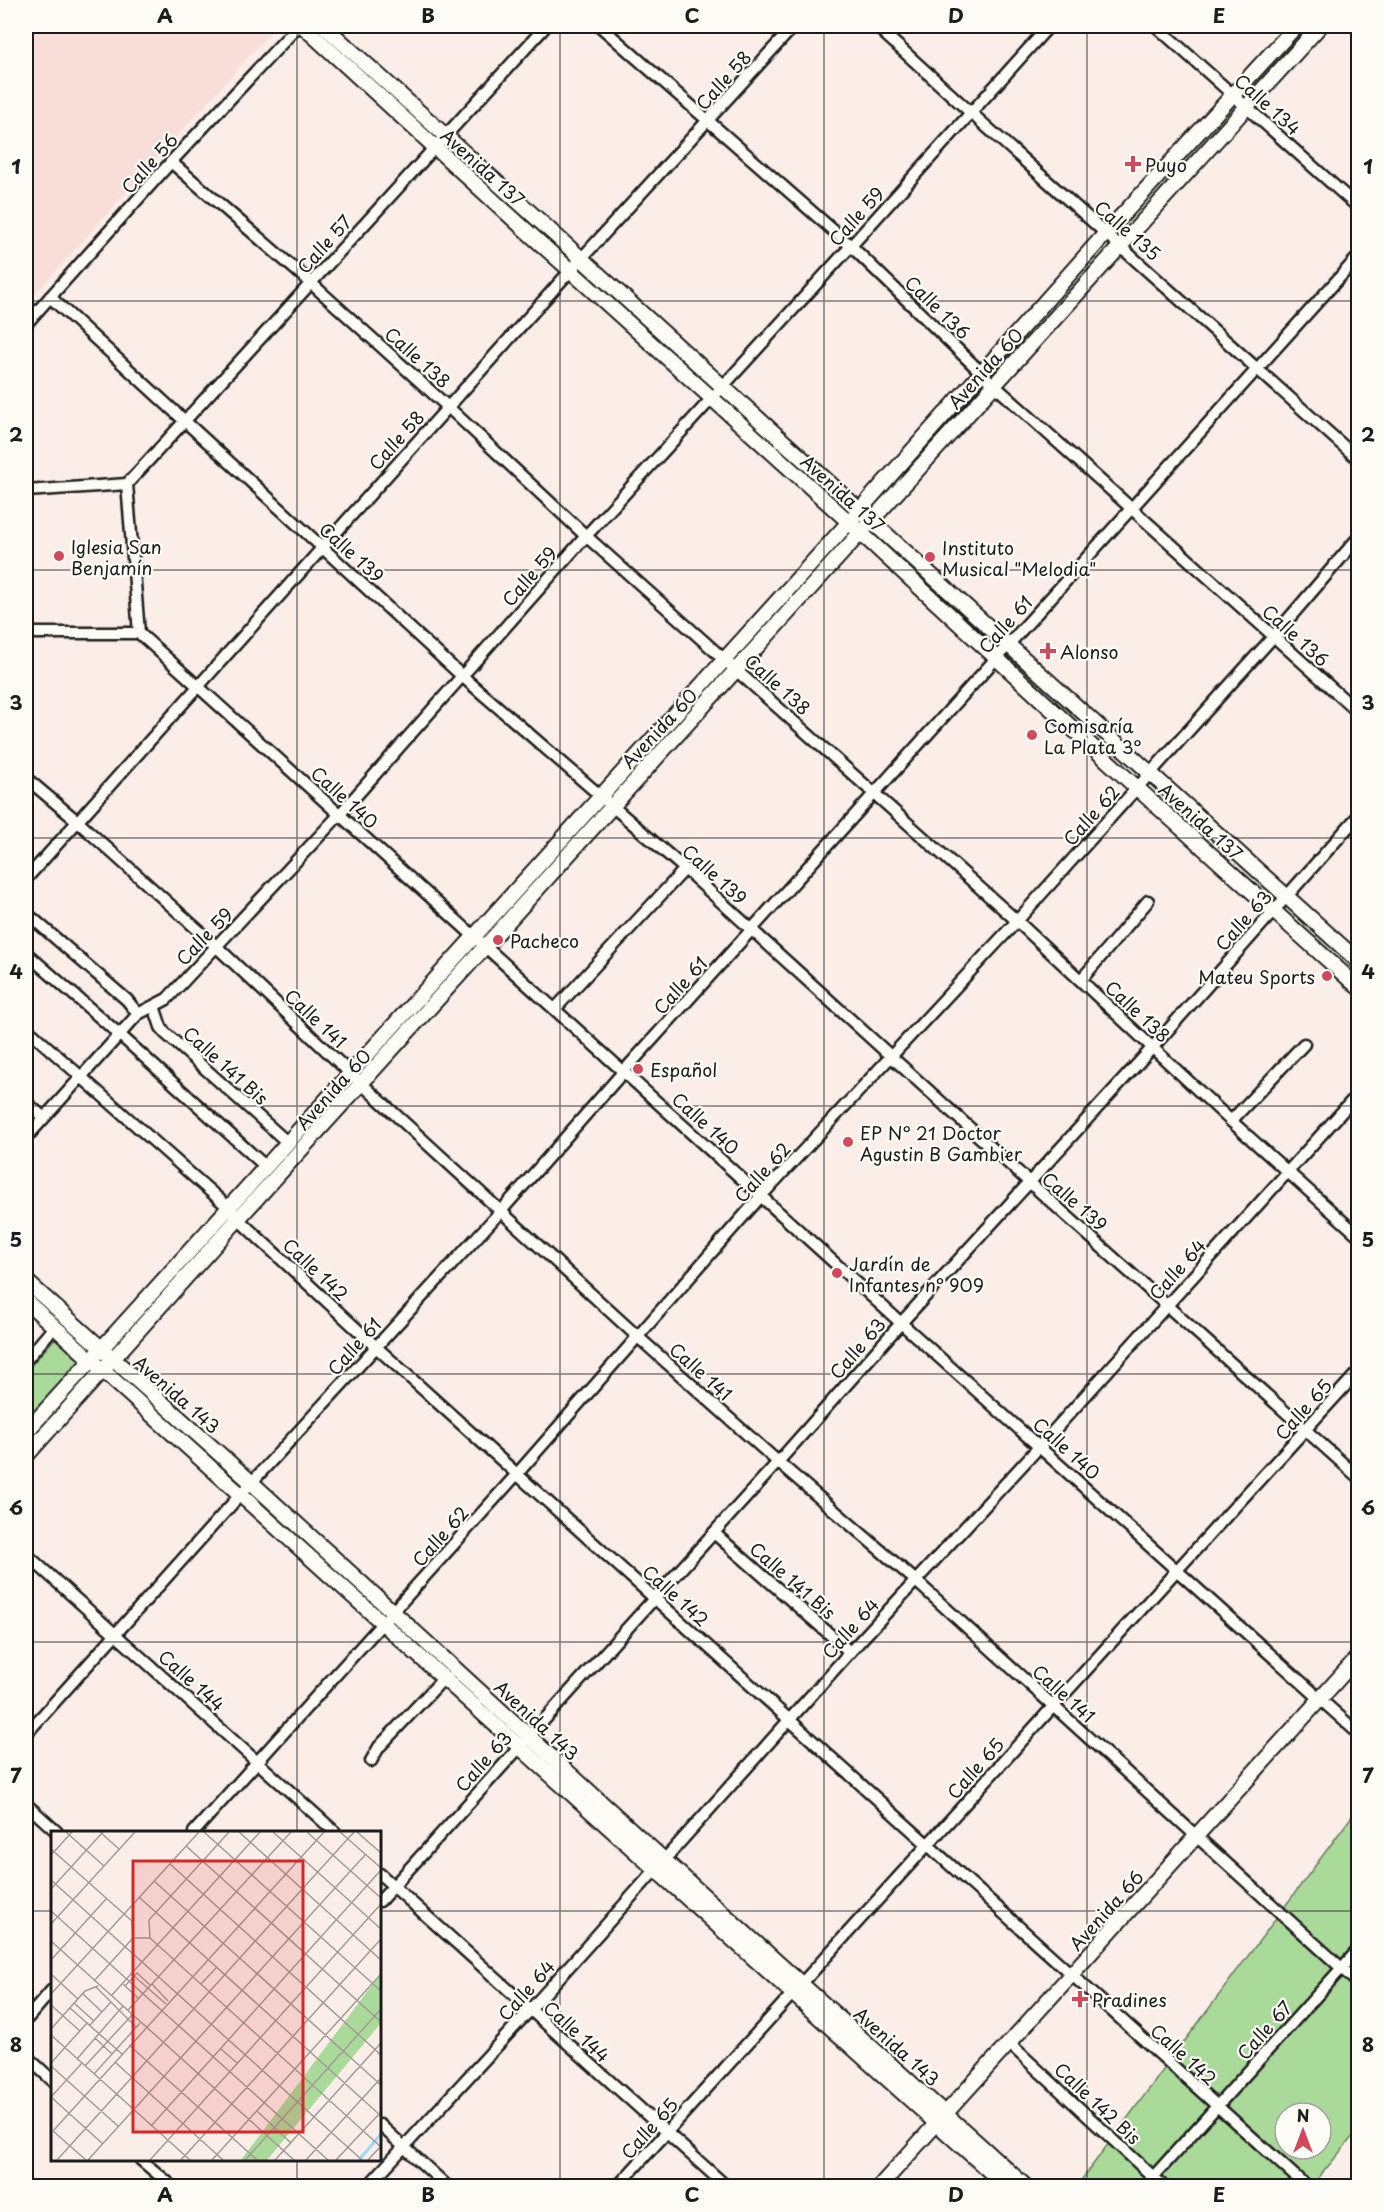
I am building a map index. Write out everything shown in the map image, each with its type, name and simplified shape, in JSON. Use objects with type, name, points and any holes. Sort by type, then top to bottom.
[{"type":"main road","name":"Avenida 137","points":[[303,26],[570,271],[849,522],[1137,788],[1359,987]]},
{"type":"main road","name":"Avenida 137","points":[[324,26],[1359,961]]},
{"type":"main road","name":"Avenida 60","points":[[26,1432],[849,522],[1106,232],[1296,26]]},
{"type":"main road","name":"Avenida 60","points":[[26,1456],[859,532],[1320,26]]},
{"type":"main road","name":"Avenida 143","points":[[26,1281],[95,1354],[241,1494],[443,1679],[518,1747],[659,1866],[945,2121],[1025,2187]]},
{"type":"main road","name":"Avenida 143","points":[[26,1301],[54,1327],[95,1354]]},
{"type":"main road","name":"Avenida 143","points":[[107,1365],[252,1483],[528,1736],[659,1866]]},
{"type":"main road","name":"Avenida 66","points":[[880,2187],[945,2121],[1012,2047],[1323,1701],[1359,1657]]},
{"type":"main road","name":"Avenida 66","points":[[1323,1701],[1359,1668]]},
{"type":"main road","name":"Avenida 143","points":[[945,2121],[1006,2187]]},
{"type":"main road","name":"Avenida 66","points":[[891,2187],[945,2121]]},
{"type":"street","name":"Calle 56","points":[[26,324],[171,162],[298,26]]},
{"type":"street","name":"Calle 57","points":[[128,484],[444,135],[546,26]]},
{"type":"street","name":"Calle 136","points":[[600,26],[851,246],[994,385],[1359,712]]},
{"type":"street","name":"Calle 58","points":[[26,879],[321,547],[794,26]]},
{"type":"street","name":"Calle 135","points":[[876,26],[1359,459]]},
{"type":"street","name":"Calle 59","points":[[26,1138],[138,1014],[167,999],[340,814],[586,536],[1049,26]]},
{"type":"street","name":"Calle 134","points":[[1156,26],[1359,207]]},
{"type":"street","name":"Calle 138","points":[[171,162],[312,283],[586,536],[1017,921],[1231,1121],[1359,1235]]},
{"type":"street","name":"Calle 61","points":[[26,1734],[375,1346],[501,1211],[1131,507],[1359,257]]},
{"type":"street","name":"Calle 139","points":[[50,297],[462,676],[685,869],[1028,1181],[1359,1477]]},
{"type":"street","points":[[26,491],[128,484],[139,633],[26,633]]},
{"type":"street","name":"Calle 62","points":[[196,1831],[382,1622],[518,1474],[762,1195],[1017,921],[1359,538]]},
{"type":"street","name":"Calle 140","points":[[139,633],[1359,1734]]},
{"type":"street","name":"Calle 141","points":[[26,778],[217,947],[362,1084],[638,1337],[916,1581],[1359,1983]]},
{"type":"street","name":"Calle 63","points":[[381,1900],[778,1462],[1028,1181],[1153,1047],[1359,816]]},
{"type":"street","points":[[555,1009],[685,869]]},
{"type":"street","points":[[1081,980],[1148,901]]},
{"type":"street","points":[[26,918],[31,917],[127,1000],[138,1014]]},
{"type":"street","points":[[26,953],[265,1166]]},
{"type":"street","name":"Calle 141 Bis","points":[[154,1006],[165,1033],[287,1142]]},
{"type":"street","name":"Calle 142","points":[[26,1028],[228,1207],[238,1219],[375,1346],[1306,2187]]},
{"type":"street","points":[[1231,1121],[1304,1044]]},
{"type":"street","name":"Calle 64","points":[[368,2187],[791,1721],[850,1652],[1359,1094]]},
{"type":"street","points":[[26,1102],[43,1117]]},
{"type":"street","points":[[26,1360],[54,1327]]},
{"type":"street","name":"Calle 65","points":[[618,2187],[1359,1372]]},
{"type":"street","name":"Calle 141 Bis","points":[[714,1533],[850,1652]]},
{"type":"street","name":"Calle 144","points":[[26,1554],[333,1831]]},
{"type":"street","points":[[371,1761],[379,1747],[443,1679]]},
{"type":"street","points":[[26,1804],[55,1831]]},
{"type":"street","name":"Calle 144","points":[[381,1875],[726,2187]]},
{"type":"street","name":"Calle 67","points":[[1145,2187],[1359,1950]]},
{"type":"street","points":[[26,2020],[51,1991]]},
{"type":"street","name":"Calle 142 Bis","points":[[1012,2047],[1163,2187]]},
{"type":"street","points":[[26,2056],[51,2079]]},
{"type":"street","points":[[381,2126],[447,2187]]},
{"type":"street","points":[[146,2161],[172,2187]]},
{"type":"shaded area","points":[[26,26],[276,26],[26,304]]},
{"type":"green space","points":[[59,1334],[89,1361],[26,1432],[26,1371]]},
{"type":"green space","points":[[1358,1808],[1358,2130],[1333,2160],[1333,2101],[1273,2101],[1273,2161],[1333,2161],[1312,2186],[1077,2186]]},
{"type":"place","name":"Puyo","points":[[1133,164]]},
{"type":"place","name":"Iglesia San Benjamín","points":[[59,556]]},
{"type":"place","name":"Instituto Musical \"Melodia\"","points":[[930,557]]},
{"type":"place","name":"Alonso","points":[[1048,651]]},
{"type":"place","name":"Comisaría La Plata 3°","points":[[1032,735]]},
{"type":"place","name":"Pacheco","points":[[498,940]]},
{"type":"place","name":"Mateu Sports","points":[[1327,976]]},
{"type":"place","name":"Español","points":[[638,1069]]},
{"type":"place","name":"EP N° 21 Doctor Agustin B Gambier","points":[[848,1142]]},
{"type":"place","name":"Jardín de Infantes n° 909","points":[[837,1273]]},
{"type":"place","name":"Pradines","points":[[1080,1999]]}]
